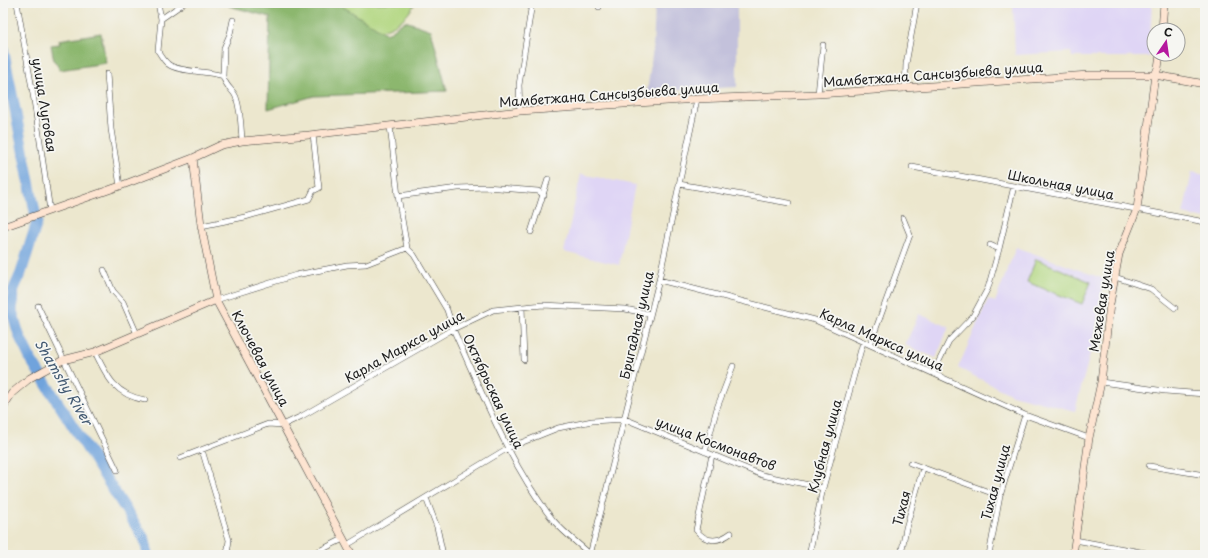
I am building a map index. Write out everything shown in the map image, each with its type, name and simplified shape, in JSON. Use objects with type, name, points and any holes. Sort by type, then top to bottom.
[{"type":"main road","points":[[1163,22],[1164,3]]},
{"type":"main road","name":"Межевая улица","points":[[1073,555],[1089,438],[1101,382],[1119,254],[1138,209],[1155,75],[1159,62]]},
{"type":"main road","name":"Мамбетжана Сансызбыева улица","points":[[3,227],[120,186],[193,158],[221,145],[242,141],[313,135],[520,111],[697,99],[905,89],[1089,75],[1155,75],[1205,84]]},
{"type":"main road","name":"Ключевая улица","points":[[193,158],[201,226],[216,300],[352,555]]},
{"type":"main road","points":[[3,407],[12,393],[30,378],[49,367],[63,360],[96,352],[216,300]]},
{"type":"street","name":"улица Луговая","points":[[17,3],[34,100],[47,212]]},
{"type":"street","points":[[158,3],[161,19],[158,51],[168,65],[195,71],[215,73],[223,76]]},
{"type":"street","points":[[161,19],[184,3]]},
{"type":"street","points":[[520,111],[519,85],[532,3]]},
{"type":"street","points":[[905,89],[906,64],[917,3]]},
{"type":"street","points":[[233,20],[230,34],[224,48],[223,76],[225,85],[235,96],[241,119],[242,141]]},
{"type":"street","points":[[818,94],[823,45]]},
{"type":"street","points":[[108,74],[110,129],[120,186]]},
{"type":"street","name":"Бригадная улица","points":[[591,555],[659,280],[697,99]]},
{"type":"street","name":"Октябрьская улица","points":[[390,126],[398,196],[407,248],[414,255],[447,310],[453,329],[508,448],[529,488],[554,521],[591,555]]},
{"type":"street","points":[[201,226],[245,217],[309,199],[313,191],[319,188],[313,135]]},
{"type":"street","name":"Школьная улица","points":[[912,167],[1205,222]]},
{"type":"street","points":[[531,232],[544,195],[548,178]]},
{"type":"street","points":[[679,184],[789,203]]},
{"type":"street","points":[[933,373],[949,341],[973,316],[988,288],[1014,186]]},
{"type":"street","points":[[398,196],[458,188],[486,187],[538,191],[544,195]]},
{"type":"street","points":[[870,345],[910,235],[903,218]]},
{"type":"street","points":[[990,245],[999,249]]},
{"type":"street","points":[[216,300],[296,275],[366,264],[407,248]]},
{"type":"street","points":[[104,270],[113,291],[123,302],[137,334]]},
{"type":"street","points":[[1115,277],[1151,289],[1175,308]]},
{"type":"street","name":"Карла Маркса улица","points":[[659,280],[815,320],[1025,415],[1089,438]]},
{"type":"street","name":"Карла Маркса улица","points":[[180,458],[268,424],[283,425],[302,416],[453,329],[493,310],[543,305],[626,309],[650,314]]},
{"type":"street","points":[[38,306],[117,470]]},
{"type":"street","points":[[522,307],[524,360]]},
{"type":"street","name":"Клубная улица","points":[[809,555],[823,488],[863,342]]},
{"type":"street","points":[[96,352],[103,370],[117,389],[128,396],[145,400]]},
{"type":"street","points":[[705,452],[717,408],[733,366]]},
{"type":"street","points":[[1101,382],[1165,391],[1205,394]]},
{"type":"street","name":"Тихая улица","points":[[989,555],[1000,496],[1025,415]]},
{"type":"street","points":[[311,555],[345,542],[426,498],[508,448],[558,428],[592,421],[625,419]]},
{"type":"street","name":"улица Космонавтов","points":[[625,419],[762,475],[823,488]]},
{"type":"street","points":[[202,450],[229,540],[227,555]]},
{"type":"street","points":[[712,455],[696,530],[700,535],[712,540],[722,540],[731,533]]},
{"type":"street","points":[[910,463],[1000,496]]},
{"type":"street","points":[[1150,466],[1205,475]]},
{"type":"street","name":"Тихая","points":[[901,555],[906,528],[923,468]]},
{"type":"street","points":[[426,498],[437,527],[443,555]]},
{"type":"street","points":[[1075,540],[1157,555]]},
{"type":"street","points":[[1114,547],[1114,555]]},
{"type":"shaded area","points":[[737,3],[737,87],[647,92],[653,48],[655,5]]},
{"type":"shaded area","points":[[1013,3],[1152,3],[1151,22],[1146,22],[1146,57],[1072,57],[1071,52],[1015,55]]},
{"type":"shaded area","points":[[1192,172],[1205,175],[1205,219],[1183,214]]},
{"type":"shaded area","points":[[581,174],[635,185],[619,265],[564,252]]},
{"type":"shaded area","points":[[1016,247],[1104,279],[1095,335],[1075,411],[1012,395],[958,368],[988,299],[995,302]]},
{"type":"shaded area","points":[[919,314],[949,327],[936,358],[905,345]]},
{"type":"green space","points":[[226,3],[337,3],[387,34],[405,21],[431,30],[447,91],[314,96],[268,109],[270,17],[229,6]]},
{"type":"green space","points":[[332,3],[415,3],[408,14],[399,22],[388,28],[375,31]]},
{"type":"green space","points":[[101,33],[106,63],[59,70],[58,65],[54,61],[51,45],[60,44],[59,40]]},
{"type":"green space","points":[[1036,259],[1091,282],[1082,304],[1027,282]]},
{"type":"waterway","name":"Shamshy River","points":[[3,48],[37,222],[21,273],[13,291],[12,311],[19,335],[31,360],[145,540],[148,555]]}]
